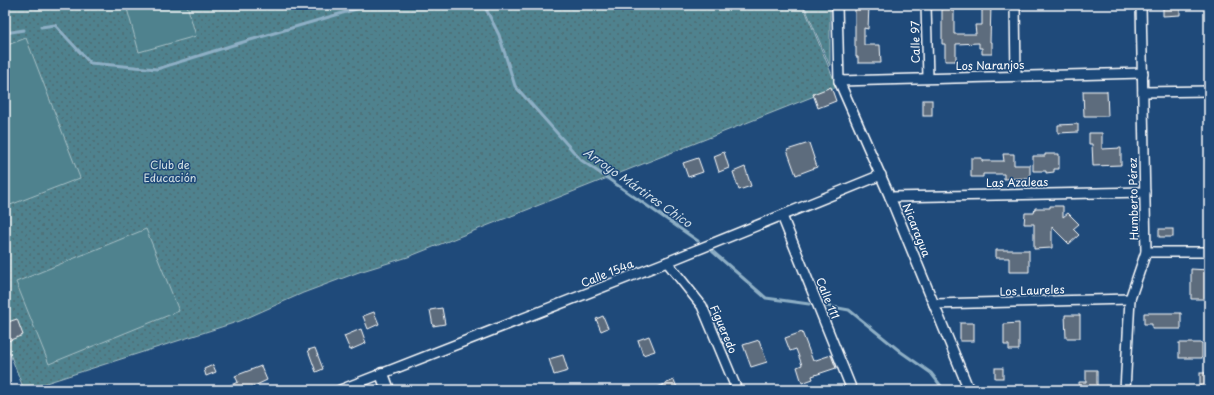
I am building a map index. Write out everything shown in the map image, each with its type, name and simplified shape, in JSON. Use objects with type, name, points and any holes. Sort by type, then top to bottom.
[{"type":"street","points":[[837,5],[839,81]]},
{"type":"street","name":"Calle 97","points":[[926,5],[928,78]]},
{"type":"street","points":[[1015,5],[1016,76]]},
{"type":"street","name":"Humberto Pérez","points":[[1125,390],[1130,299],[1146,252],[1141,5]]},
{"type":"street","name":"Los Naranjos","points":[[839,81],[1142,73]]},
{"type":"street","name":"Nicaragua","points":[[839,81],[881,175],[969,390]]},
{"type":"street","points":[[1143,92],[1209,91]]},
{"type":"street","name":"Calle 154a","points":[[340,390],[667,262],[881,175]]},
{"type":"street","name":"Las Azaleas","points":[[890,197],[1145,192]]},
{"type":"street","name":"Calle 111","points":[[782,216],[852,390]]},
{"type":"street","points":[[1146,252],[1209,252]]},
{"type":"street","name":"Figueredo","points":[[667,262],[702,306],[737,390]]},
{"type":"street","name":"Los Laureles","points":[[934,304],[1130,299]]},
{"type":"street","points":[[382,374],[388,390]]},
{"type":"green space","name":"Club de Educación","points":[[5,5],[803,5],[837,87],[408,257],[359,272],[303,293],[240,321],[24,390],[5,341]]},
{"type":"green space","points":[[126,5],[187,5],[196,36],[139,52]]},
{"type":"green space","points":[[804,5],[830,5],[830,66]]},
{"type":"green space","points":[[26,38],[80,178],[5,207],[5,46]]},
{"type":"green space","points":[[146,229],[179,311],[49,364],[16,282]]},
{"type":"building","points":[[855,5],[869,5],[868,29],[864,28],[864,45],[880,45],[881,63],[858,63],[855,47]]},
{"type":"building","points":[[942,5],[951,5],[951,11],[954,11],[954,34],[976,34],[975,25],[982,25],[982,5],[991,5],[990,42],[992,42],[992,54],[982,54],[982,48],[979,48],[979,43],[956,44],[956,61],[945,61],[945,44],[942,44]]},
{"type":"building","points":[[1163,5],[1180,5],[1180,15],[1163,16]]},
{"type":"building","points":[[831,87],[836,101],[818,108],[813,94]]},
{"type":"building","points":[[1083,91],[1107,91],[1108,116],[1084,116]]},
{"type":"building","points":[[923,100],[932,100],[932,116],[923,116]]},
{"type":"building","points":[[1078,124],[1078,132],[1058,133],[1058,125]]},
{"type":"building","points":[[1089,133],[1102,133],[1102,149],[1121,148],[1121,165],[1093,166],[1092,144],[1089,144]]},
{"type":"building","points":[[809,143],[817,167],[796,175],[787,150]]},
{"type":"building","points":[[724,152],[729,168],[719,172],[714,156]]},
{"type":"building","points":[[1003,154],[1014,154],[1014,165],[1030,165],[1030,178],[1004,179],[1004,174],[983,174],[983,177],[971,177],[971,158],[982,158],[982,161],[1004,161]]},
{"type":"building","points":[[1045,154],[1059,154],[1059,169],[1054,169],[1054,172],[1046,173],[1046,171],[1033,171],[1033,156],[1045,156]]},
{"type":"building","points":[[698,158],[703,172],[688,177],[683,163]]},
{"type":"building","points":[[745,167],[751,186],[739,190],[733,172]]},
{"type":"building","points":[[1050,206],[1063,206],[1063,217],[1068,213],[1079,224],[1073,229],[1079,235],[1069,244],[1052,227],[1052,248],[1034,249],[1034,224],[1024,224],[1025,213],[1034,213],[1035,208],[1050,208]]},
{"type":"building","points":[[1159,229],[1173,229],[1173,237],[1159,237]]},
{"type":"building","points":[[996,250],[1029,250],[1029,272],[1009,272],[1009,258],[996,258]]},
{"type":"building","points":[[1191,269],[1209,270],[1209,287],[1206,287],[1206,299],[1191,299]]},
{"type":"building","points":[[442,308],[445,324],[433,326],[430,310]]},
{"type":"building","points":[[374,312],[379,324],[368,329],[363,316]]},
{"type":"building","points":[[1144,313],[1181,313],[1181,329],[1152,329],[1152,324],[1144,324]]},
{"type":"building","points":[[1065,315],[1080,315],[1080,338],[1066,338]]},
{"type":"building","points":[[603,316],[608,328],[601,331],[596,319]]},
{"type":"building","points":[[17,319],[23,335],[8,341],[5,334],[5,323]]},
{"type":"building","points":[[960,323],[974,323],[974,341],[960,341]]},
{"type":"building","points":[[1019,323],[1019,350],[1009,350],[1009,345],[1004,345],[1004,324]]},
{"type":"building","points":[[361,329],[366,343],[350,350],[344,336]]},
{"type":"building","points":[[802,332],[813,361],[831,355],[836,368],[812,376],[813,379],[802,383],[797,367],[802,365],[796,349],[790,351],[785,338]]},
{"type":"building","points":[[649,336],[655,351],[643,355],[638,340]]},
{"type":"building","points":[[759,340],[767,362],[751,367],[743,345]]},
{"type":"building","points":[[1179,343],[1202,343],[1202,358],[1179,358]]},
{"type":"building","points":[[315,348],[323,369],[316,372],[308,350]]},
{"type":"building","points":[[563,355],[568,371],[554,375],[549,359]]},
{"type":"building","points":[[213,365],[216,372],[206,376],[204,369]]},
{"type":"building","points":[[261,366],[267,380],[246,390],[219,390],[238,382],[235,376]]},
{"type":"building","points":[[995,368],[1003,368],[1003,378],[995,378]]},
{"type":"building","points":[[1086,370],[1097,370],[1097,390],[1079,390],[1079,382],[1086,382]]},
{"type":"building","points":[[1200,373],[1209,373],[1209,388],[1200,388]]},
{"type":"building","points":[[674,380],[678,390],[651,390]]},
{"type":"waterway","name":"Arroyo Mártires Chico","points":[[41,27],[55,25],[90,63],[157,69],[370,5]]},
{"type":"waterway","name":"Arroyo Mártires Chico","points":[[484,5],[499,35],[515,86],[581,160],[698,241]]},
{"type":"waterway","name":"Arroyo Mártires Chico","points":[[5,33],[24,30]]},
{"type":"waterway","name":"Arroyo Mártires Chico","points":[[712,251],[766,298],[809,304]]},
{"type":"waterway","name":"Arroyo Mártires Chico","points":[[827,306],[849,310],[901,352],[931,373],[944,390]]}]
